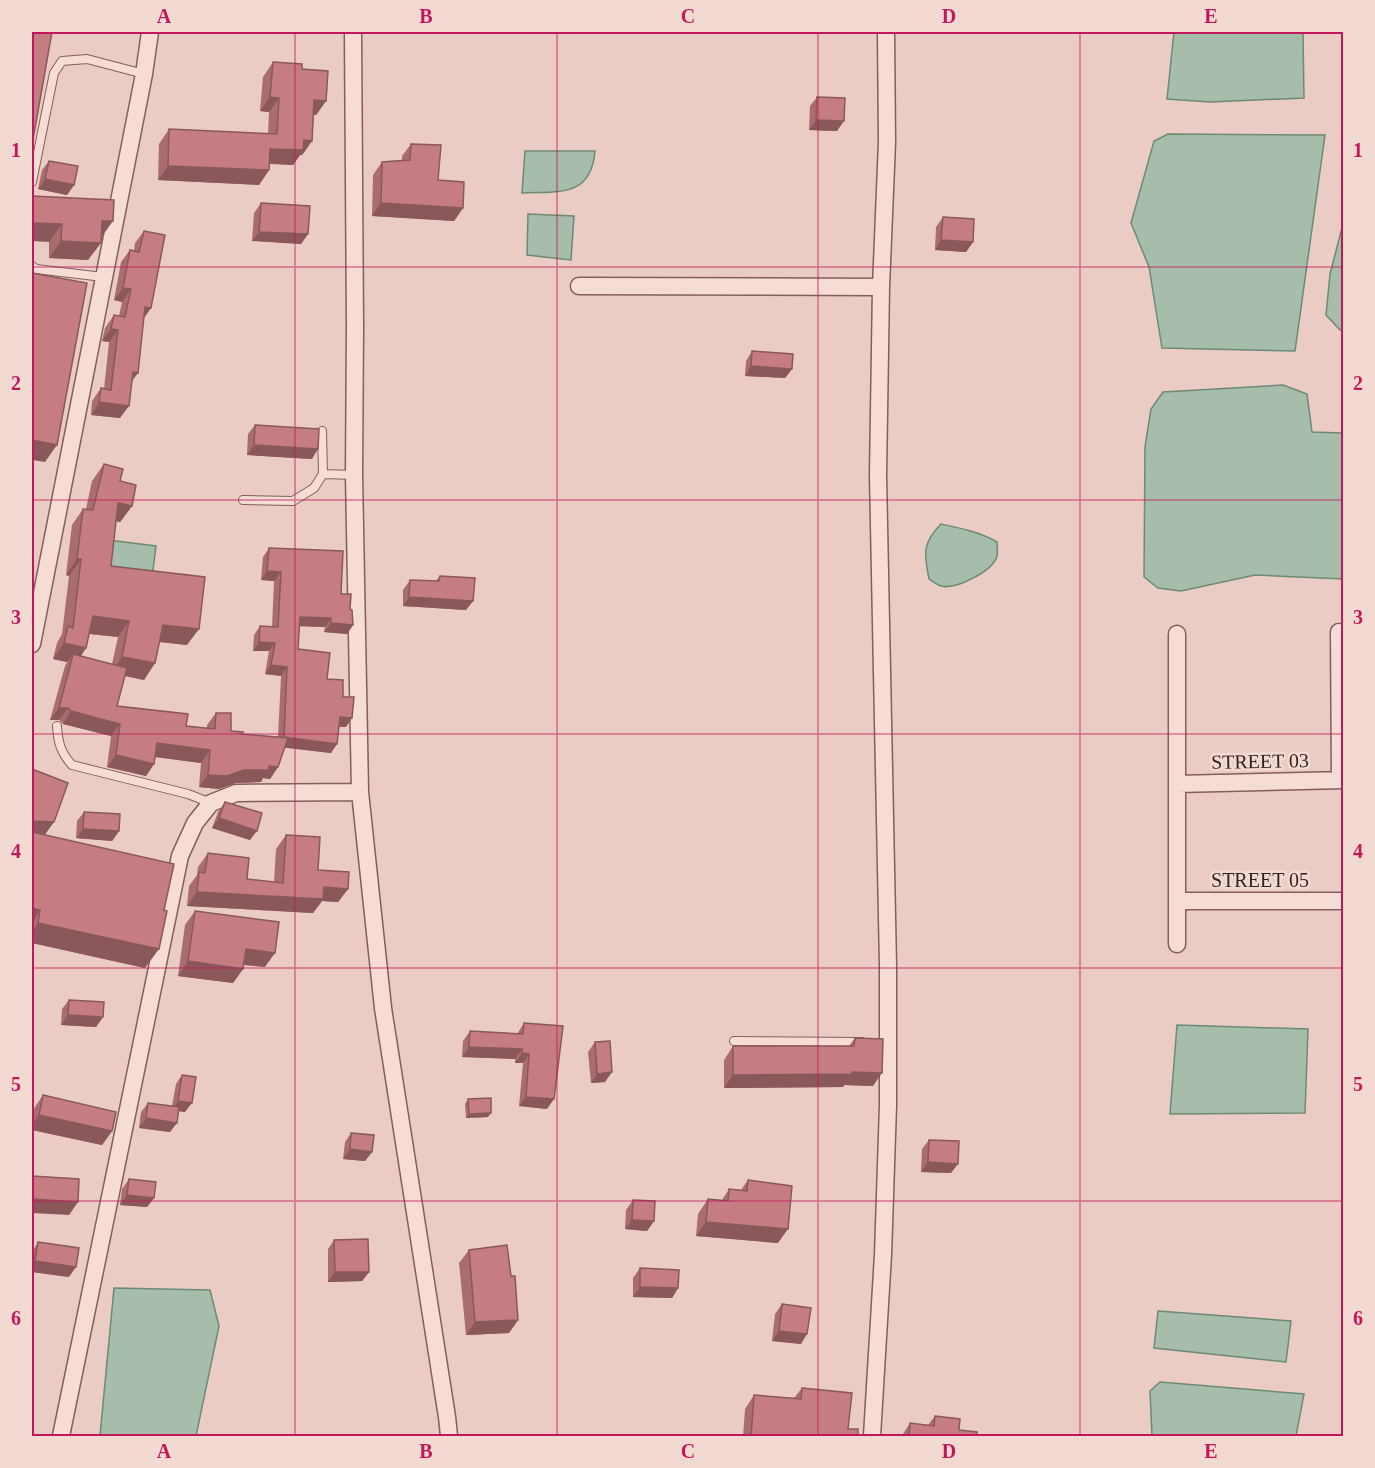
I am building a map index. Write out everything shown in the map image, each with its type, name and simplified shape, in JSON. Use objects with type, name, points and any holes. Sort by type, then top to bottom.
[{"type":"street","points":[[32,644],[144,74],[150,32]]},
{"type":"street","points":[[353,32],[354,474],[360,792],[383,1008],[449,1437]]},
{"type":"street","points":[[872,1437],[883,1255],[888,1105],[888,966],[878,475],[881,287],[887,142],[886,32]]},
{"type":"street","points":[[579,286],[881,287]]},
{"type":"street","points":[[1339,632],[1342,780]]},
{"type":"street","points":[[1177,634],[1177,944]]},
{"type":"street","name":"STREET 03","points":[[1177,784],[1342,780]]},
{"type":"street","points":[[61,1437],[180,856],[195,823],[211,803],[236,794],[360,792]]},
{"type":"street","name":"STREET 05","points":[[1177,902],[1344,900]]},
{"type":"lane","points":[[32,182],[54,73],[62,61],[87,60],[144,74]]},
{"type":"lane","points":[[32,266],[36,269],[104,277]]},
{"type":"lane","points":[[243,500],[293,501],[314,489],[323,474],[322,431]]},
{"type":"lane","points":[[323,474],[354,474]]},
{"type":"lane","points":[[57,726],[58,741],[63,754],[72,765],[188,794],[211,803]]},
{"type":"lane","points":[[734,1041],[887,1042]]},
{"type":"shaded area","points":[[1174,32],[1303,32],[1304,98],[1210,102],[1167,99]]},
{"type":"shaded area","points":[[1168,134],[1325,135],[1295,351],[1162,348],[1149,267],[1131,223],[1154,141]]},
{"type":"shaded area","points":[[525,151],[595,151],[587,177],[580,184],[560,191],[522,193]]},
{"type":"shaded area","points":[[528,214],[574,216],[571,260],[527,255]]},
{"type":"shaded area","points":[[1343,224],[1344,330],[1340,330],[1326,315],[1330,274]]},
{"type":"shaded area","points":[[1283,385],[1307,394],[1312,432],[1343,433],[1343,579],[1255,575],[1181,591],[1158,588],[1144,577],[1145,447],[1151,409],[1163,392]]},
{"type":"shaded area","points":[[941,524],[977,533],[997,542],[994,562],[973,578],[956,585],[941,586],[929,579],[926,549],[930,537]]},
{"type":"shaded area","points":[[108,540],[156,546],[152,578],[101,573]]},
{"type":"shaded area","points":[[1177,1025],[1308,1029],[1305,1113],[1170,1114]]},
{"type":"shaded area","points":[[114,1288],[210,1290],[219,1326],[196,1436],[100,1436]]},
{"type":"shaded area","points":[[1158,1311],[1291,1321],[1286,1362],[1154,1348]]},
{"type":"shaded area","points":[[1160,1382],[1304,1394],[1296,1436],[1152,1436],[1150,1391]]},
{"type":"building","points":[[32,32],[52,32],[32,145]]},
{"type":"building","points":[[273,62],[302,64],[302,69],[328,71],[326,101],[314,100],[312,141],[304,140],[303,150],[270,149],[269,170],[168,166],[169,129],[277,134],[279,98],[270,97]]},
{"type":"building","points":[[817,97],[845,98],[844,121],[816,120]]},
{"type":"building","points":[[411,144],[441,145],[438,180],[464,182],[463,208],[381,203],[382,162],[410,160]]},
{"type":"building","points":[[49,161],[78,166],[74,185],[45,179]]},
{"type":"building","points":[[32,196],[114,200],[113,221],[102,221],[101,243],[61,241],[62,224],[32,223]]},
{"type":"building","points":[[261,203],[310,206],[308,234],[259,232]]},
{"type":"building","points":[[943,217],[974,219],[973,242],[941,240]]},
{"type":"building","points":[[144,231],[165,235],[151,308],[145,307],[138,373],[133,372],[129,406],[99,402],[101,388],[111,390],[118,330],[111,329],[114,315],[125,317],[131,289],[123,288],[130,250],[139,252]]},
{"type":"building","points":[[32,273],[87,283],[57,445],[32,440]]},
{"type":"building","points":[[752,351],[793,354],[792,369],[751,366]]},
{"type":"building","points":[[255,425],[319,429],[318,449],[254,445]]},
{"type":"building","points":[[104,464],[123,469],[120,481],[136,485],[132,506],[118,503],[111,566],[205,577],[199,629],[163,625],[155,663],[122,657],[129,621],[93,616],[86,648],[64,643],[68,626],[73,628],[81,559],[77,559],[83,509],[93,510]]},
{"type":"building","points":[[269,548],[343,551],[341,594],[351,594],[350,609],[353,625],[331,623],[331,618],[300,617],[298,649],[330,653],[327,679],[343,680],[343,697],[354,697],[352,718],[340,717],[337,744],[284,737],[287,667],[271,665],[275,643],[259,642],[260,626],[278,627],[281,572],[267,571]]},
{"type":"building","points":[[440,576],[475,578],[473,601],[409,597],[410,580],[439,581]]},
{"type":"building","points":[[73,654],[127,668],[117,706],[188,714],[186,726],[215,729],[216,713],[231,713],[231,731],[288,738],[278,767],[269,766],[269,770],[244,770],[227,776],[208,775],[210,750],[157,743],[154,764],[116,755],[120,724],[71,711],[68,708],[59,708]]},
{"type":"building","points":[[32,769],[68,783],[54,822],[32,821]]},
{"type":"building","points":[[225,802],[262,813],[257,831],[219,818]]},
{"type":"building","points":[[84,812],[120,814],[119,831],[83,829]]},
{"type":"building","points":[[32,832],[174,864],[164,910],[167,911],[159,949],[38,923],[40,910],[32,908]]},
{"type":"building","points":[[286,835],[320,837],[318,870],[349,872],[348,889],[324,887],[323,899],[197,892],[199,872],[205,873],[208,853],[249,858],[247,879],[283,883]]},
{"type":"building","points":[[195,911],[279,922],[275,953],[246,949],[243,969],[188,961]]},
{"type":"building","points":[[69,1000],[104,1002],[103,1017],[68,1015]]},
{"type":"building","points":[[524,1023],[563,1026],[554,1099],[526,1097],[529,1054],[522,1053],[522,1049],[469,1047],[470,1031],[523,1034]]},
{"type":"building","points":[[855,1038],[883,1039],[882,1073],[733,1075],[733,1046],[854,1046]]},
{"type":"building","points":[[610,1041],[612,1072],[597,1074],[595,1042]]},
{"type":"building","points":[[182,1075],[196,1077],[192,1103],[178,1101]]},
{"type":"building","points":[[43,1095],[116,1112],[112,1131],[39,1115]]},
{"type":"building","points":[[491,1098],[491,1113],[469,1114],[468,1099]]},
{"type":"building","points":[[148,1103],[179,1107],[177,1123],[146,1118]]},
{"type":"building","points":[[351,1133],[374,1135],[372,1152],[350,1149]]},
{"type":"building","points":[[929,1140],[959,1141],[958,1164],[928,1162]]},
{"type":"building","points":[[32,1176],[79,1179],[78,1202],[32,1199]]},
{"type":"building","points":[[129,1179],[156,1182],[154,1198],[127,1195]]},
{"type":"building","points":[[748,1180],[792,1186],[788,1229],[706,1222],[708,1199],[728,1201],[729,1189],[747,1191]]},
{"type":"building","points":[[633,1200],[655,1201],[654,1221],[632,1220]]},
{"type":"building","points":[[368,1239],[369,1272],[335,1272],[334,1240]]},
{"type":"building","points":[[38,1242],[79,1248],[76,1267],[35,1261]]},
{"type":"building","points":[[507,1245],[511,1276],[515,1276],[518,1320],[475,1322],[469,1250]]},
{"type":"building","points":[[640,1268],[679,1270],[678,1288],[640,1287]]},
{"type":"building","points":[[782,1304],[811,1308],[807,1334],[779,1331]]},
{"type":"building","points":[[802,1388],[852,1393],[848,1429],[858,1429],[858,1437],[751,1437],[754,1395],[801,1399]]},
{"type":"building","points":[[935,1416],[960,1419],[959,1430],[977,1432],[977,1437],[909,1437],[910,1423],[934,1426]]}]
